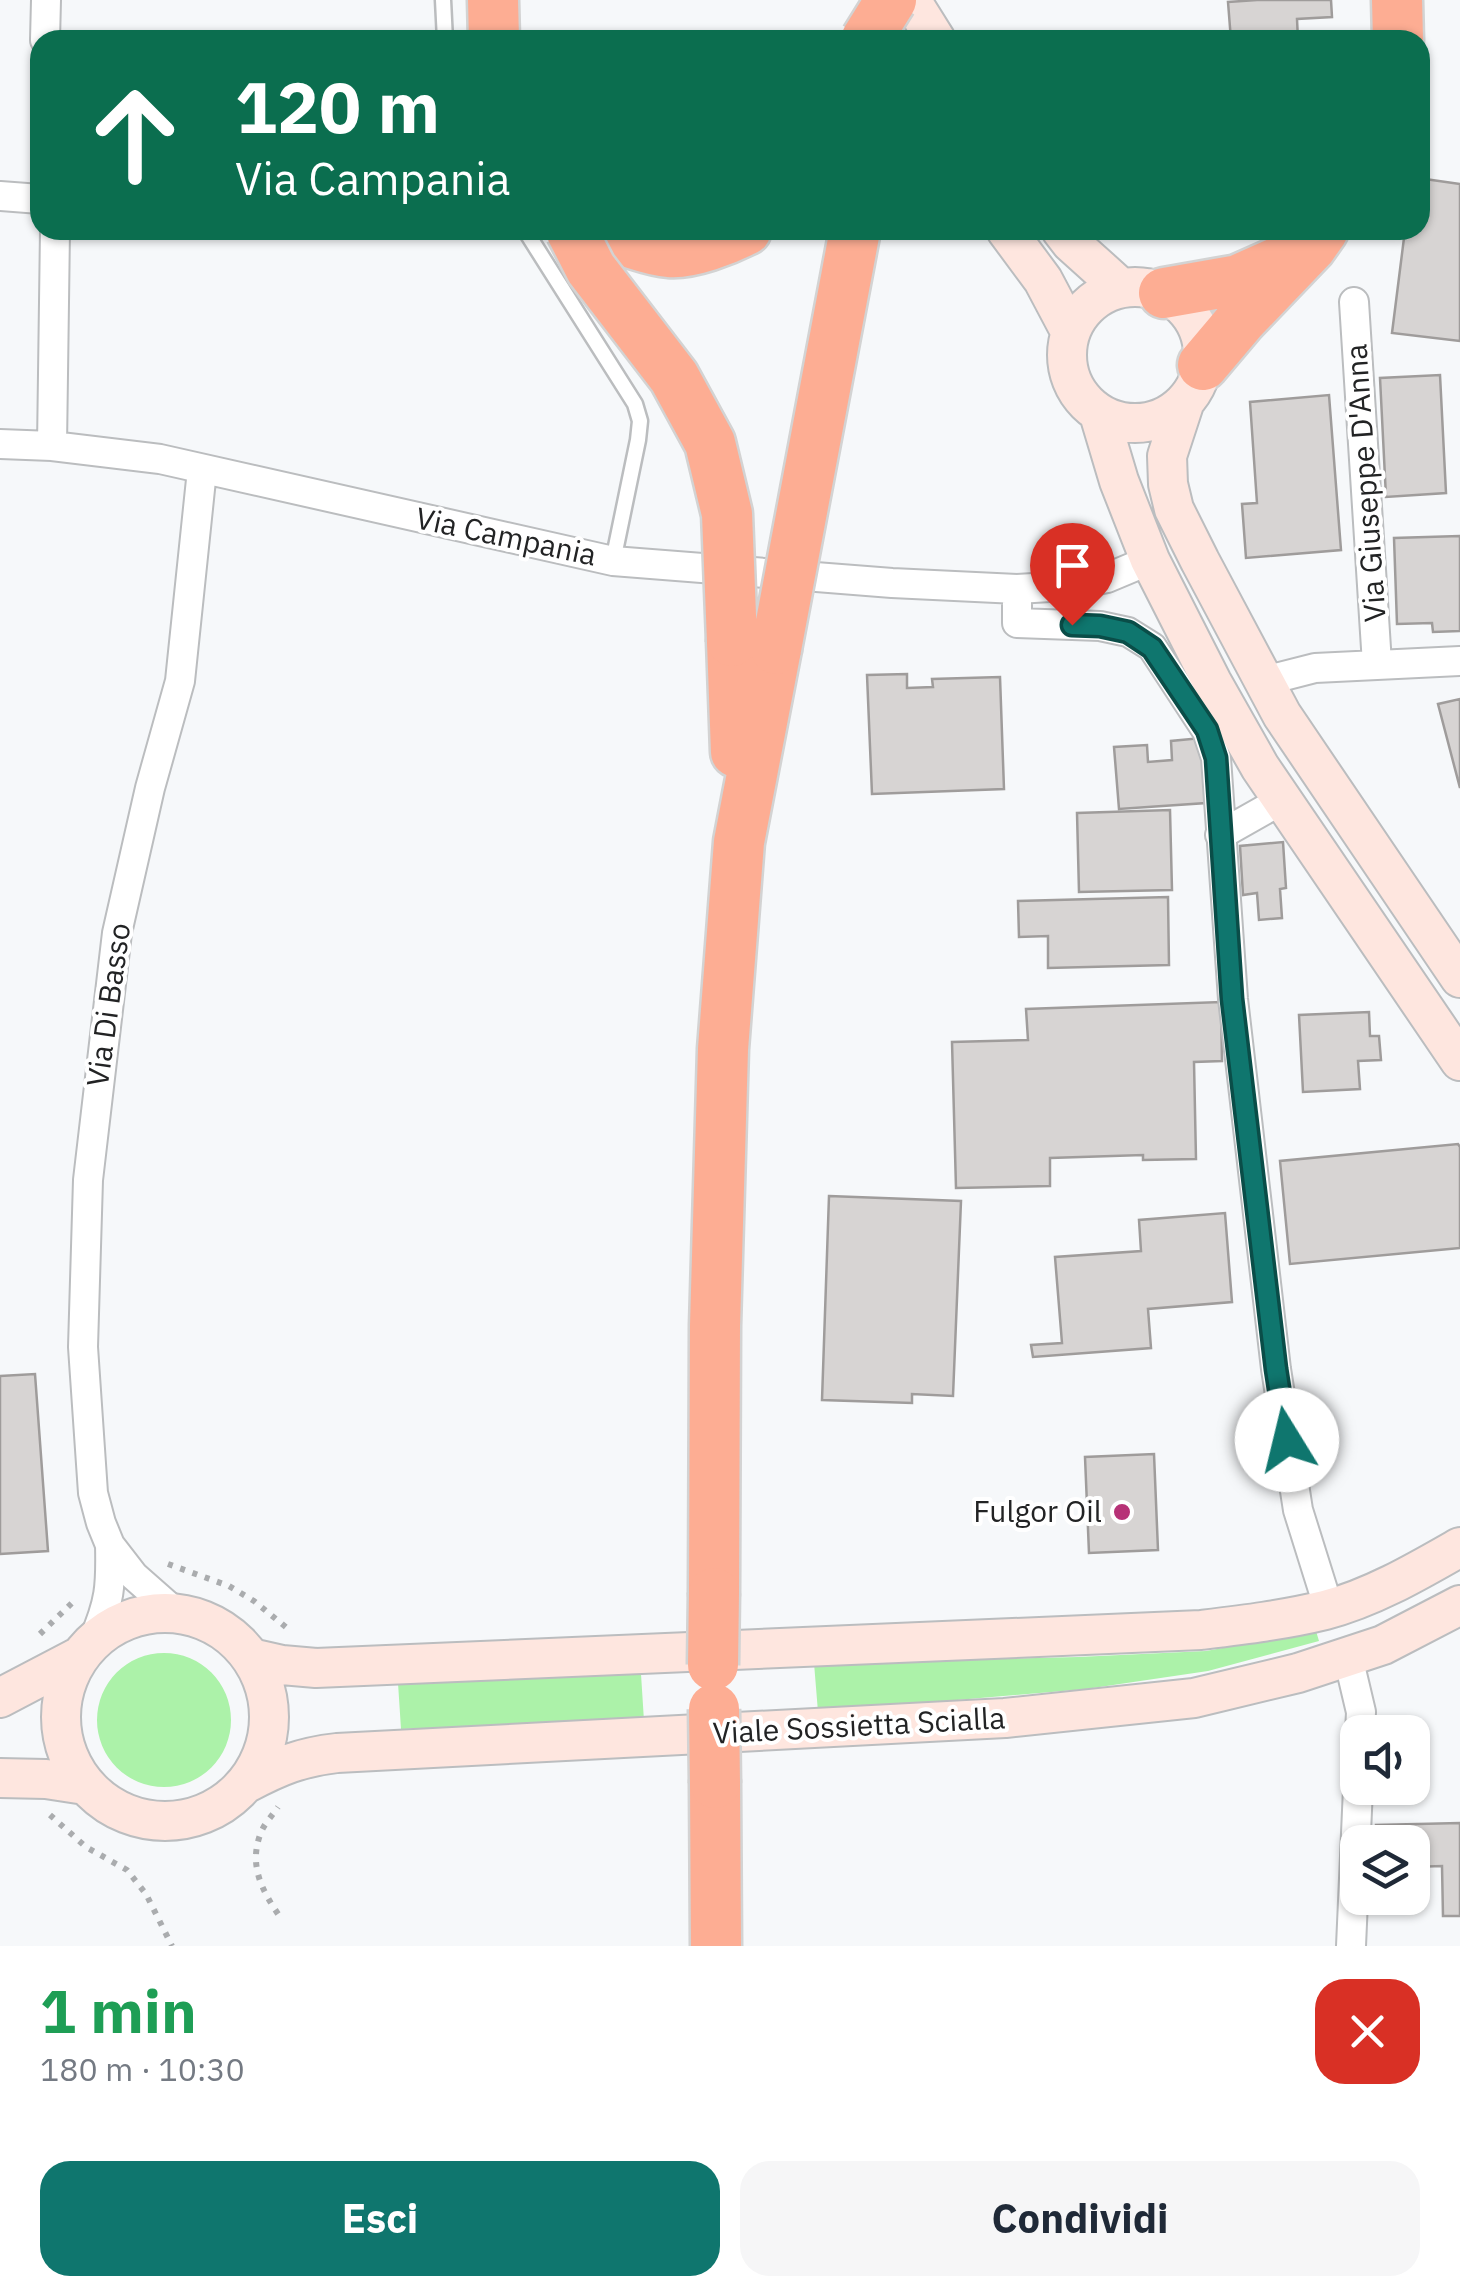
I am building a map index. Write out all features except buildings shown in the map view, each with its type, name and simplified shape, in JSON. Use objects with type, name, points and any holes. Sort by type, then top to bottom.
[{"type":"highway","points":[[493,0],[494,30]]},
{"type":"highway","points":[[872,30],[890,0]]},
{"type":"highway","points":[[892,30],[898,0]]},
{"type":"highway","points":[[1397,0],[1398,30]]},
{"type":"highway","points":[[576,240],[591,269],[674,377],[710,443],[754,645]]},
{"type":"highway","points":[[625,240],[670,252],[725,240]]},
{"type":"highway","points":[[716,1946],[715,1326],[722,1049],[754,645],[853,240]]},
{"type":"highway","points":[[1143,290],[1238,280],[1315,240]]},
{"type":"highway","points":[[1194,385],[1240,320],[1316,240]]},
{"type":"street","points":[[45,30],[46,0]]},
{"type":"street","points":[[865,0],[884,30]]},
{"type":"street","points":[[911,0],[930,30]]},
{"type":"street","points":[[0,196],[30,198]]},
{"type":"street","points":[[52,446],[55,240]]},
{"type":"street","points":[[1013,240],[1043,280],[1070,331]]},
{"type":"street","points":[[1069,240],[1143,290],[1179,302],[1200,331],[1204,348],[1168,456],[1168,484],[1174,509],[1282,715],[1460,978]]},
{"type":"street","points":[[1143,290],[1100,296],[1082,311],[1070,331],[1066,354],[1070,378],[1081,398],[1099,414],[1120,422],[1143,423],[1165,417],[1194,385]]},
{"type":"street","name":"Via Giuseppe D'Anna","points":[[1354,302],[1377,664]]},
{"type":"street","points":[[1099,414],[1119,481],[1150,560],[1212,682],[1260,767],[1460,1061]]},
{"type":"street","name":"Via Campania","points":[[0,444],[52,446],[160,460],[613,560],[1017,589],[1067,586],[1107,578],[1150,560]]},
{"type":"street","name":"Via Di Basso","points":[[87,1648],[104,1616],[111,1587],[110,1544],[94,1493],[83,1346],[88,1180],[117,933],[150,788],[180,681],[202,470]]},
{"type":"street","points":[[1017,589],[1017,623],[1100,626],[1128,632],[1152,648],[1207,730],[1216,758],[1232,999],[1276,1369],[1298,1510],[1329,1609]]},
{"type":"street","points":[[1264,682],[1315,668],[1460,661]]},
{"type":"street","points":[[1220,835],[1282,800]]},
{"type":"street","name":"Via Di Basso","points":[[110,1544],[134,1576],[176,1613]]},
{"type":"street","points":[[251,1658],[316,1668],[1201,1630],[1329,1609],[1388,1586],[1460,1547]]},
{"type":"street","name":"Viale Sossietta Scialla","points":[[247,1782],[280,1765],[337,1753],[1005,1718],[1194,1698],[1251,1686],[1383,1645],[1460,1605]]},
{"type":"street","name":"Viale Sossietta Scialla","points":[[0,1698],[87,1648],[111,1627],[132,1618],[176,1613],[198,1618],[236,1640],[262,1677],[270,1720],[259,1764],[247,1782],[215,1809],[176,1821],[156,1821],[116,1810],[85,1785],[66,1750],[61,1731],[63,1691],[87,1648]]},
{"type":"street","points":[[1348,1657],[1361,1715]]},
{"type":"street","name":"Viale Sossietta Scialla","points":[[0,1778],[85,1785]]},
{"type":"street","points":[[1351,1946],[1357,1805]]},
{"type":"lane","points":[[443,0],[444,30]]},
{"type":"lane","points":[[531,240],[635,404],[640,421],[613,560]]},
{"type":"path","points":[[158,1558],[229,1586],[298,1635]]},
{"type":"path","points":[[38,1636],[78,1596]]},
{"type":"path","points":[[47,1813],[86,1848],[127,1870],[146,1894],[172,1946]]},
{"type":"green space","points":[[1316,1631],[1319,1641],[1208,1671],[1086,1689],[818,1712],[814,1663],[1206,1651]]},
{"type":"green space","points":[[164,1653],[190,1658],[212,1672],[226,1694],[231,1720],[226,1746],[212,1768],[190,1782],[164,1787],[138,1782],[116,1768],[102,1746],[97,1720],[102,1694],[116,1672],[138,1658]]},
{"type":"green space","points":[[641,1674],[644,1721],[401,1729],[398,1683]]},
{"type":"place","name":"Fulgor Oil","points":[[1122,1512]]},
{"type":"route","points":[[1072,625],[1128,632],[1152,648],[1207,730],[1216,758],[1232,999],[1287,1440]]}]
